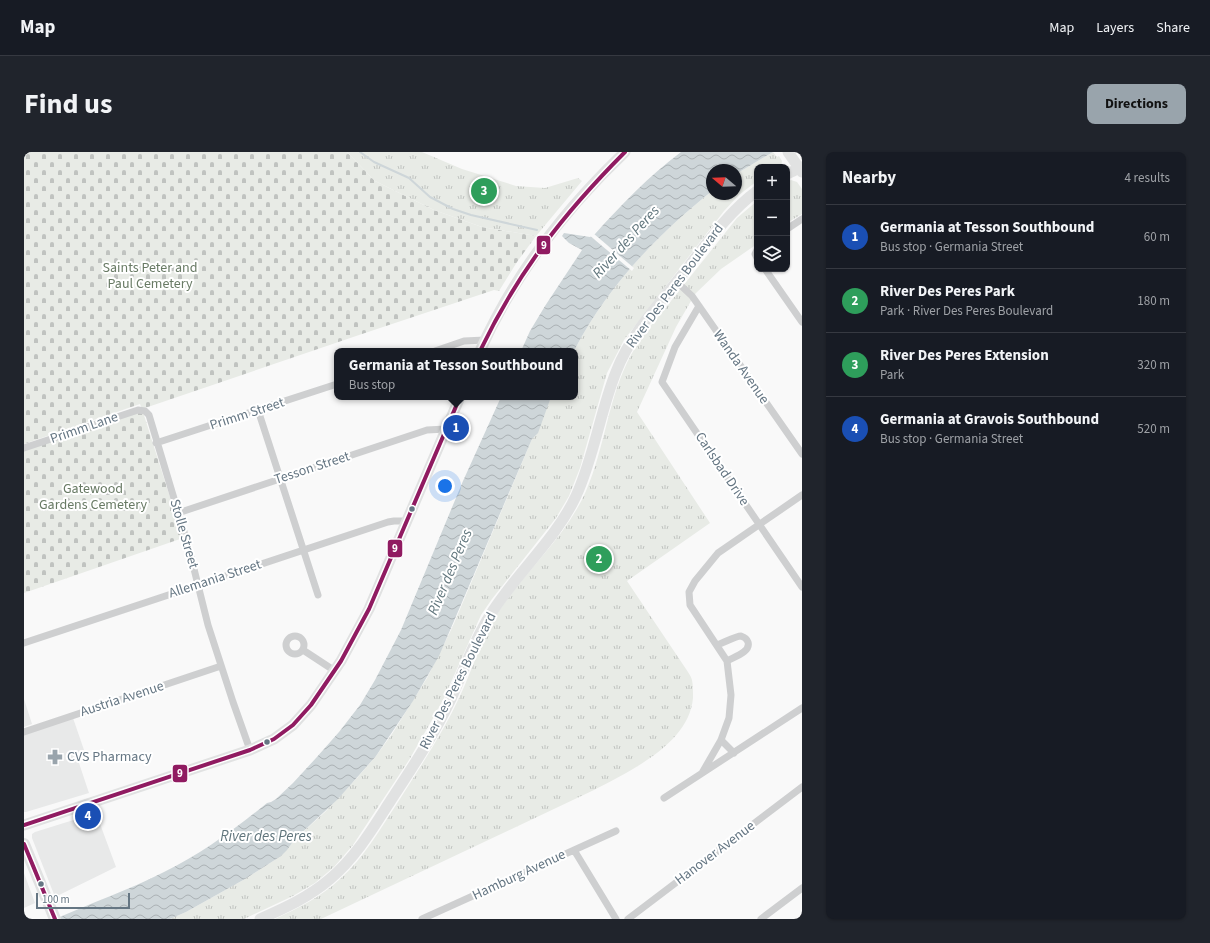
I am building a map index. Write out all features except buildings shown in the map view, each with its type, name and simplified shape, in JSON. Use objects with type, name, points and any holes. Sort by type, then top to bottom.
[{"type":"main road","points":[[481,348],[516,282],[547,237],[566,213],[590,187],[626,152]]},
{"type":"main road","points":[[788,152],[801,169],[790,173]]},
{"type":"main road","name":"River Des Peres Boulevard","points":[[260,919],[303,898],[322,886],[347,863],[368,836],[437,726],[490,614],[557,528],[569,509],[583,480],[610,388],[621,359],[636,335],[732,212],[754,194]]},
{"type":"main road","points":[[24,825],[250,750],[274,739],[294,725],[311,705],[335,671],[369,609],[459,400]]},
{"type":"main road","points":[[24,844],[53,915]]},
{"type":"street","points":[[790,227],[802,219]]},
{"type":"street","points":[[767,272],[802,322]]},
{"type":"street","name":"Wanda Avenue","points":[[677,282],[692,296],[802,454]]},
{"type":"street","name":"Carlsbad Drive","points":[[699,306],[675,347],[662,382],[802,587]]},
{"type":"street","points":[[444,348],[464,341],[484,340]]},
{"type":"street","name":"Primm Street","points":[[156,443],[334,385]]},
{"type":"street","name":"Primm Lane","points":[[24,448],[138,410],[144,411]]},
{"type":"street","points":[[258,410],[318,595]]},
{"type":"street","name":"Stolle Street","points":[[144,411],[148,415],[188,545],[197,585],[221,666],[250,750]]},
{"type":"street","name":"Tesson Street","points":[[178,513],[427,430],[446,429]]},
{"type":"street","points":[[702,773],[722,740],[728,718],[731,695],[727,661],[690,605],[689,592],[695,581],[718,553],[802,496]]},
{"type":"street","name":"Allemania Street","points":[[24,643],[394,520],[407,521]]},
{"type":"street","points":[[717,645],[742,636],[749,643],[748,649],[727,661]]},
{"type":"street","points":[[303,650],[335,671]]},
{"type":"street","name":"Austria Avenue","points":[[24,732],[35,727],[221,666]]},
{"type":"street","points":[[664,798],[802,708]]},
{"type":"street","points":[[722,740],[734,753]]},
{"type":"street","name":"Hanover Avenue","points":[[628,919],[802,787]]},
{"type":"street","name":"Hamburg Avenue","points":[[422,919],[616,831]]},
{"type":"street","points":[[574,850],[616,919]]},
{"type":"street","points":[[761,919],[802,888]]},
{"type":"shaded area","points":[[24,699],[32,724],[24,727]]},
{"type":"shaded area","points":[[73,718],[84,750],[76,754],[89,793],[24,812],[24,735]]},
{"type":"shaded area","points":[[96,813],[116,867],[55,897],[32,838],[32,834]]},
{"type":"shaded area","points":[[24,873],[35,903],[24,908]]},
{"type":"green space","name":"Saints Peter and Paul Cemetery","points":[[24,152],[347,152],[375,181],[434,210],[482,227],[536,236],[517,262],[499,291],[494,290],[142,409],[140,404],[24,444]]},
{"type":"green space","points":[[347,152],[422,152],[462,169],[516,186],[545,188],[578,178],[582,181],[536,236],[482,227],[434,210],[375,181]]},
{"type":"green space","points":[[773,152],[777,157],[779,156],[782,161],[782,164],[754,164],[754,183],[742,193],[742,170]]},
{"type":"green space","points":[[790,180],[797,182],[802,189],[802,214],[790,221],[790,200]]},
{"type":"green space","points":[[706,196],[706,200],[734,200],[724,211],[624,340],[607,373],[580,468],[569,496],[556,518],[481,615],[444,698],[432,720],[409,760],[353,845],[334,867],[315,883],[293,896],[244,919],[170,919],[186,912],[245,879],[281,856],[294,840],[325,812],[376,756],[392,734],[427,678],[452,628],[550,400],[578,400],[578,348],[576,348],[587,328],[617,284],[634,264]]},
{"type":"green space","points":[[754,204],[754,246],[721,269],[695,294],[676,327],[637,412],[710,523],[627,581],[692,679],[693,698],[689,714],[681,729],[656,754],[640,765],[594,790],[321,919],[275,919],[309,902],[333,885],[357,862],[378,833],[439,737],[460,696],[488,631],[499,611],[521,581],[557,538],[578,508],[598,458],[623,371],[635,348],[737,218]]},
{"type":"green space","name":"Gatewood Gardens Cemetery","points":[[142,409],[183,538],[24,593],[24,449]]},
{"type":"water","name":"River des Peres","points":[[681,152],[773,152],[742,170],[742,164],[706,164],[706,196],[672,226],[634,264],[601,306],[576,348],[522,348],[530,331],[545,306],[582,250],[569,243],[562,236],[564,233],[590,237],[595,234],[636,191]]},
{"type":"water","name":"River des Peres","points":[[500,400],[550,400],[538,433],[532,439],[439,656],[413,701],[376,756],[338,799],[294,840],[281,856],[245,879],[186,912],[170,919],[55,919],[124,891],[178,865],[230,832],[267,803],[276,799],[293,783],[339,732],[360,705],[375,680],[401,630],[463,481]]},
{"type":"pier","points":[[593,233],[634,268],[632,271],[589,235]]},
{"type":"waterway","points":[[360,152],[374,162],[409,178],[430,197],[453,209],[471,215],[537,230]]},
{"type":"transit line","name":"9","points":[[482,348],[510,295],[544,245],[582,198],[625,152]]},
{"type":"transit line","name":"9","points":[[24,825],[250,750],[274,739],[293,725],[311,705],[341,661],[369,609],[459,400]]},
{"type":"transit line","name":"9","points":[[24,844],[55,919]]},
{"type":"place","name":"River Des Peres Extension","points":[[484,191]]},
{"type":"place","name":"Germania at Tesson Southbound","points":[[456,428]]},
{"type":"place","name":"River Des Peres Park","points":[[599,559]]},
{"type":"place","name":"CVS Pharmacy","points":[[55,757]]},
{"type":"place","name":"Germania at Gravois Southbound","points":[[88,816]]}]
